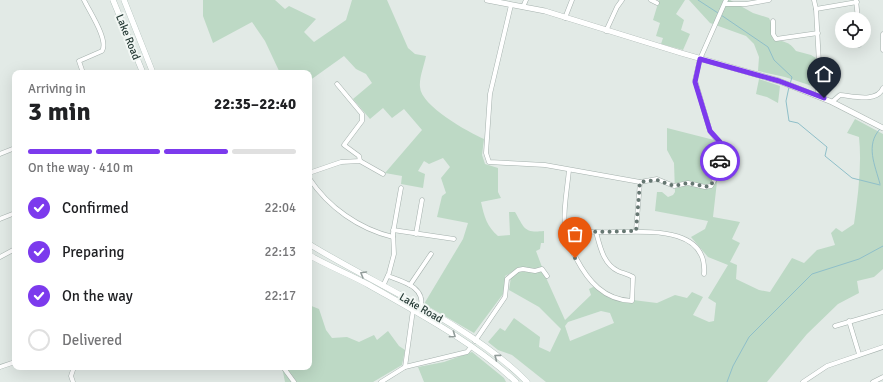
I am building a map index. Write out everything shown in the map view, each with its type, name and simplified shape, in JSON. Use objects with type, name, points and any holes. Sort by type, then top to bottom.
[{"type":"main road","name":"Lake Road","points":[[114,0],[141,70]]},
{"type":"main road","name":"Lake Road","points":[[124,0],[152,70]]},
{"type":"main road","name":"Lake Road","points":[[312,246],[421,307],[475,341],[510,366],[527,382]]},
{"type":"main road","name":"Lake Road","points":[[312,258],[368,285],[413,310],[490,360],[516,382]]},
{"type":"street","points":[[82,70],[79,61],[102,51],[104,44],[100,32],[84,0]]},
{"type":"street","points":[[487,0],[523,7],[565,18],[700,59],[779,81],[832,102],[883,128]]},
{"type":"street","points":[[523,7],[526,0]]},
{"type":"street","points":[[565,18],[572,0]]},
{"type":"street","points":[[606,31],[617,7],[622,0]]},
{"type":"street","points":[[651,0],[657,3]]},
{"type":"street","points":[[511,5],[490,94],[486,158],[489,162],[545,165],[640,182],[657,180],[674,186],[688,183],[709,187],[718,176],[720,163],[717,152],[720,142],[710,131],[695,82],[700,59],[726,2],[746,4],[769,0]]},
{"type":"street","points":[[814,0],[818,33],[820,81],[816,95]]},
{"type":"street","points":[[816,9],[856,1],[857,12]]},
{"type":"street","points":[[773,21],[774,36],[776,38],[818,33]]},
{"type":"street","points":[[883,34],[883,50]]},
{"type":"street","points":[[337,84],[362,114],[362,121],[344,145],[358,156],[360,160],[383,174]]},
{"type":"street","points":[[832,102],[840,95],[875,96],[881,93],[883,88]]},
{"type":"street","points":[[0,154],[12,149]]},
{"type":"street","points":[[312,172],[341,162],[360,160]]},
{"type":"street","points":[[569,170],[565,226],[568,243],[590,282],[605,294],[632,301],[633,277],[618,271],[609,265],[602,253],[596,232]]},
{"type":"street","points":[[312,182],[333,206],[352,220],[371,230],[393,237]]},
{"type":"street","points":[[636,231],[640,182]]},
{"type":"street","points":[[383,286],[388,276],[394,254],[393,230],[401,188]]},
{"type":"street","points":[[416,234],[422,200]]},
{"type":"street","points":[[0,219],[12,214]]},
{"type":"street","points":[[565,226],[596,232],[636,231],[663,234],[689,241],[696,246],[703,256],[704,274]]},
{"type":"street","points":[[393,230],[454,239]]},
{"type":"street","points":[[0,257],[12,251]]},
{"type":"street","points":[[410,285],[431,254]]},
{"type":"street","points":[[475,341],[505,297],[508,278],[523,268],[535,271],[540,269],[546,276]]},
{"type":"street","points":[[388,276],[416,289],[421,295],[421,307]]},
{"type":"street","points":[[405,367],[413,310]]},
{"type":"street","points":[[835,326],[883,312]]},
{"type":"street","points":[[849,321],[859,354]]},
{"type":"street","points":[[381,382],[405,367],[467,352],[471,347]]},
{"type":"street","points":[[803,382],[827,366],[883,347]]},
{"type":"street","points":[[0,367],[12,363]]},
{"type":"street","points":[[72,382],[71,376],[73,370]]},
{"type":"street","points":[[284,370],[294,382]]},
{"type":"street","points":[[873,382],[883,376]]},
{"type":"green space","points":[[203,0],[275,0],[285,9],[289,6],[316,19],[304,32],[314,42],[346,20],[352,0],[387,0],[408,48],[415,54],[426,56],[420,80],[422,94],[436,110],[446,118],[467,131],[484,139],[482,155],[485,164],[498,168],[498,192],[501,198],[481,202],[489,225],[498,236],[510,235],[509,212],[515,212],[526,229],[532,231],[544,231],[544,243],[541,243],[540,249],[536,251],[542,267],[535,270],[523,267],[505,276],[506,290],[474,333],[424,304],[463,239],[468,223],[437,217],[442,196],[446,193],[441,178],[450,167],[443,158],[429,164],[424,161],[418,171],[425,174],[423,188],[401,184],[402,176],[385,173],[422,130],[404,109],[392,118],[383,108],[370,119],[353,99],[372,83],[366,74],[356,69],[344,56],[312,79],[312,70],[279,70],[265,41],[252,22],[213,43],[203,16]]},
{"type":"green space","points":[[659,0],[685,0],[676,14],[684,20],[681,30],[690,34],[683,50],[661,44],[663,38],[656,36],[660,23],[653,20]]},
{"type":"green space","points":[[689,0],[730,0],[753,13],[769,18],[773,39],[786,42],[796,51],[816,58],[818,88],[785,77],[758,71],[759,57],[754,44],[746,36],[710,23]]},
{"type":"green space","points":[[759,79],[780,86],[778,103],[767,97],[756,94]]},
{"type":"green space","points":[[855,119],[883,134],[883,269],[874,277],[857,281],[859,293],[838,304],[807,334],[767,382],[546,382],[512,355],[498,350],[488,342],[500,328],[505,331],[514,318],[540,337],[539,347],[550,352],[561,329],[539,307],[509,290],[511,277],[520,270],[543,271],[565,320],[591,295],[589,289],[593,287],[599,288],[609,298],[612,295],[625,299],[657,303],[675,295],[687,298],[692,292],[703,297],[693,315],[709,322],[714,321],[716,303],[708,298],[728,265],[708,257],[691,237],[705,229],[708,221],[655,211],[657,192],[662,192],[668,197],[673,195],[675,192],[674,163],[667,150],[667,128],[718,141],[721,146],[713,217],[740,222],[732,239],[740,243],[730,262],[737,265],[736,279],[759,290],[770,292],[792,258],[804,263],[817,250],[835,245],[831,233],[836,228],[842,232],[854,224],[860,170],[860,148],[859,137],[847,133]],"holes":[[[601,311],[610,313],[614,323],[570,341],[565,326],[568,322]]]},
{"type":"green space","points":[[312,306],[319,309],[326,330],[332,338],[347,337],[359,342],[374,335],[377,340],[388,331],[399,346],[405,350],[402,365],[373,382],[285,382],[283,370],[312,370]]},
{"type":"green space","points":[[472,352],[504,378],[506,382],[424,382],[418,367],[444,362]]},
{"type":"waterway","points":[[698,0],[718,13]]},
{"type":"waterway","points":[[721,15],[768,47],[774,60],[792,77],[790,84]]},
{"type":"waterway","points":[[789,87],[786,101],[789,121],[798,123],[827,147],[825,156],[852,178],[880,185]]},
{"type":"waterway","points":[[880,129],[875,135],[872,155],[880,184]]},
{"type":"waterway","points":[[727,382],[733,366],[749,337],[812,274],[859,259],[883,246]]},
{"type":"way so far","points":[[575,258],[566,239],[565,226],[573,229],[596,232],[636,231],[640,182],[644,183],[657,180],[674,186],[688,183],[709,187],[714,183],[718,176],[720,161]]},
{"type":"route","points":[[720,161],[717,152],[720,142],[710,131],[695,82],[700,59],[760,75],[824,98]]}]
